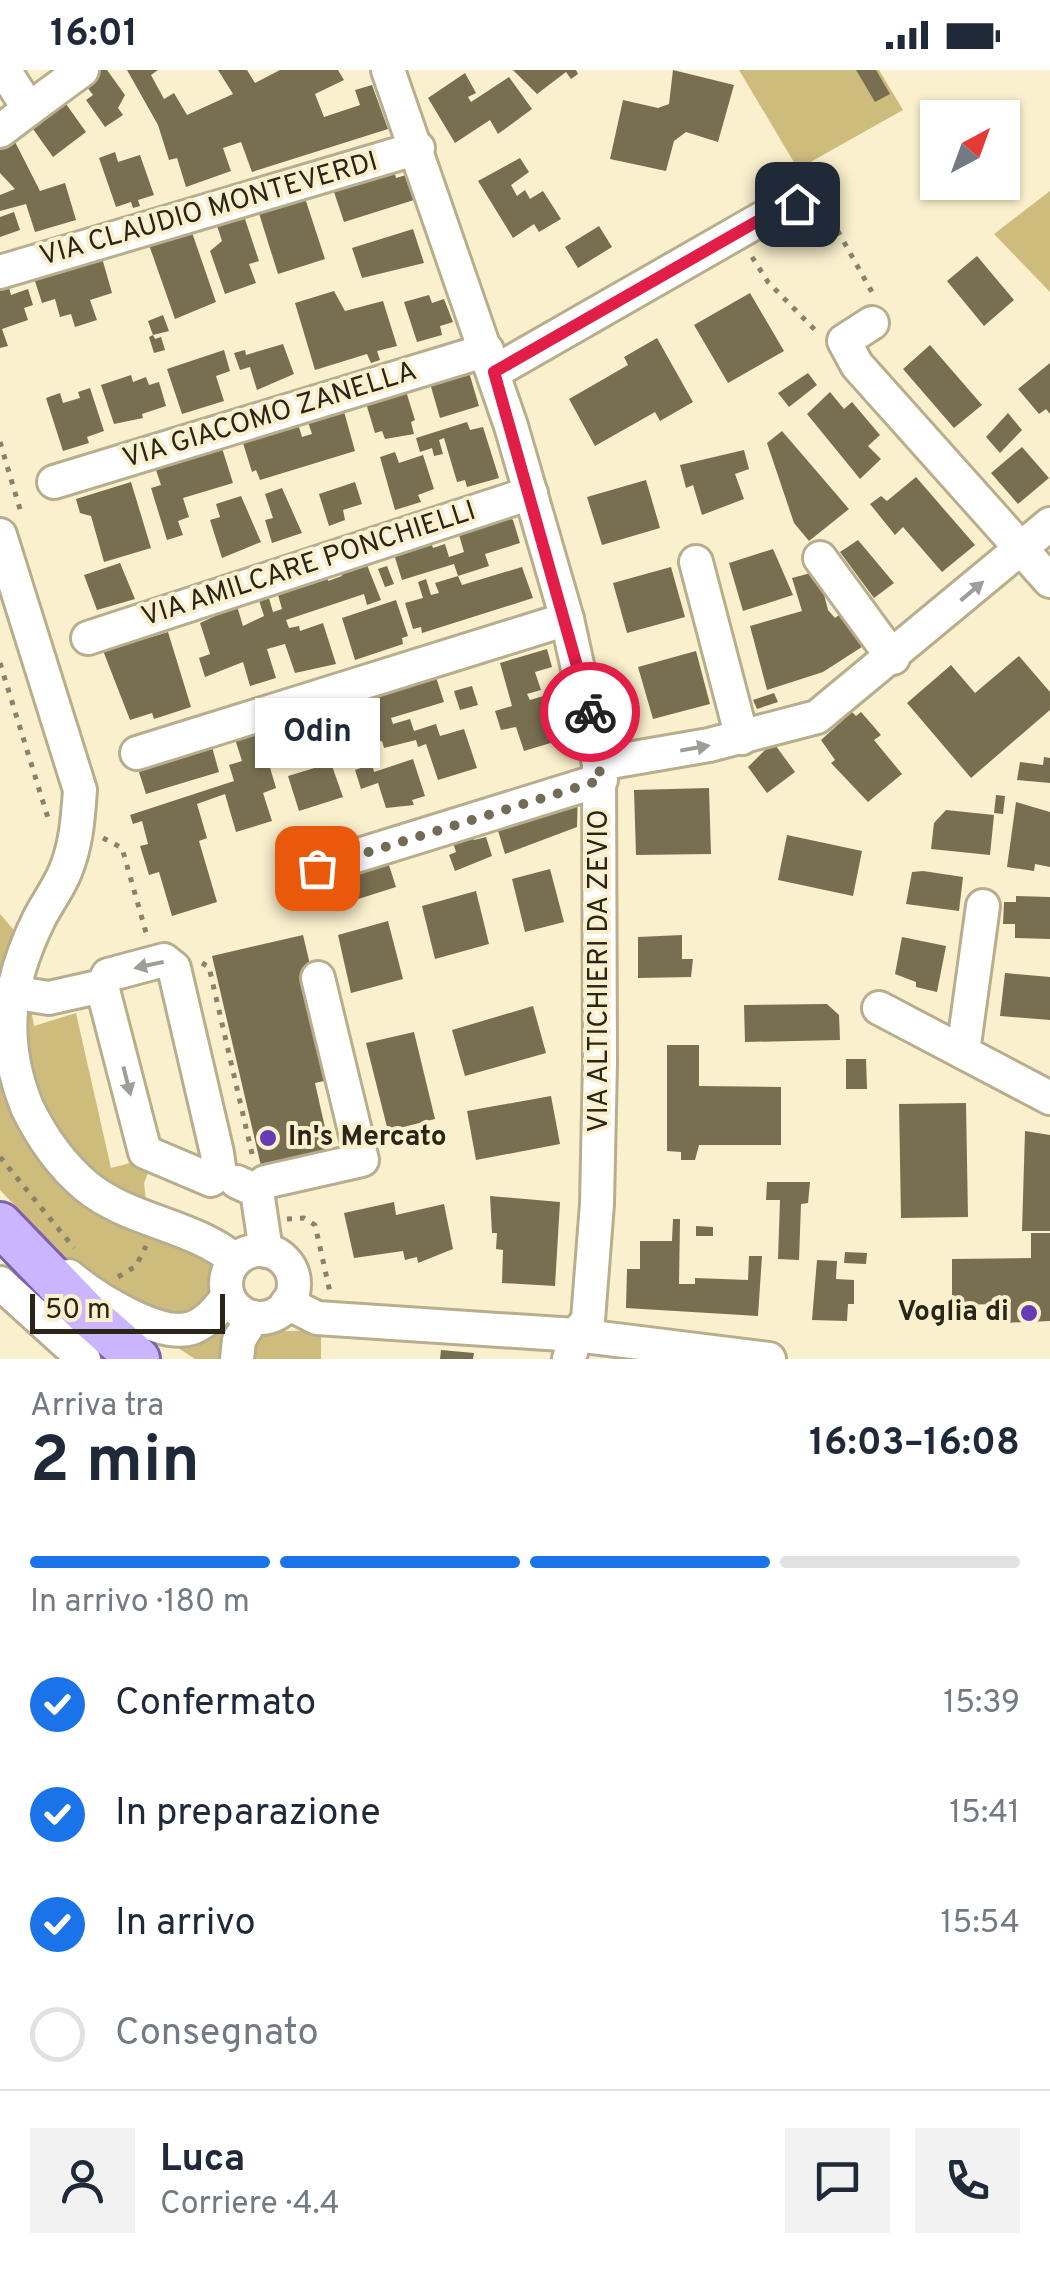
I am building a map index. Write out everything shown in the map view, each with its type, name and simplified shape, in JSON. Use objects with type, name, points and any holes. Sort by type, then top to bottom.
[{"type":"main road","points":[[0,1224],[85,1312],[138,1359]]},
{"type":"street","points":[[4,70],[28,109]]},
{"type":"street","points":[[0,131],[82,70]]},
{"type":"street","name":"VIA ALTICHIERI DA ZEVIO","points":[[388,70],[491,361],[531,493],[567,620],[600,772],[597,1204],[588,1320],[573,1347]]},
{"type":"street","name":"VIA CLAUDIO MONTEVERDI","points":[[0,272],[418,148]]},
{"type":"street","name":"VIA GIACOMO ZANELLA","points":[[54,482],[491,361],[775,211],[797,204]]},
{"type":"street","points":[[872,324],[844,341],[853,358],[1050,581]]},
{"type":"street","name":"VIA AMILCARE PONCHIELLI","points":[[88,638],[531,493]]},
{"type":"street","points":[[317,868],[600,772],[818,717],[1050,524]]},
{"type":"street","points":[[0,535],[80,790],[76,834],[64,875],[18,964],[10,992],[6,1056],[17,1088],[57,1158],[89,1188],[158,1222],[251,1255],[281,1258],[291,1272],[293,1288],[287,1303],[268,1316],[241,1307],[191,1328],[173,1330],[147,1322],[89,1292],[0,1209]]},
{"type":"street","points":[[820,558],[893,658]]},
{"type":"street","points":[[696,562],[742,738]]},
{"type":"street","points":[[137,753],[567,620]]},
{"type":"street","points":[[962,1052],[984,906]]},
{"type":"street","points":[[164,960],[174,968],[220,1174],[212,1180],[145,1152],[102,986],[108,975],[164,960]]},
{"type":"street","points":[[237,1359],[241,1307],[226,1276],[251,1255],[257,1191],[265,1182],[362,1160],[318,978]]},
{"type":"street","points":[[10,992],[49,998],[102,986]]},
{"type":"street","points":[[879,1008],[1050,1098]]},
{"type":"street","points":[[220,1174],[257,1191]]},
{"type":"street","points":[[0,1283],[84,1359]]},
{"type":"street","points":[[287,1303],[317,1318],[573,1347],[769,1359]]},
{"type":"path","points":[[797,204],[817,194],[878,302],[872,324]]},
{"type":"path","points":[[738,232],[768,282],[831,348],[853,358]]},
{"type":"path","points":[[0,663],[51,828]]},
{"type":"path","points":[[90,835],[122,848],[151,948]]},
{"type":"path","points":[[0,1157],[79,1254]]},
{"type":"path","points":[[282,1218],[304,1218],[315,1226],[333,1306]]},
{"type":"path","points":[[105,1277],[123,1277]]},
{"type":"shaded area","points":[[739,70],[879,70],[903,110],[798,169]]},
{"type":"shaded area","points":[[1050,191],[1050,292],[994,234]]},
{"type":"shaded area","points":[[0,914],[19,936],[34,1026],[76,1013],[111,1168],[138,1161],[151,1166],[144,1183],[149,1226],[212,1257],[218,1282],[211,1300],[259,1332],[321,1330],[321,1359],[195,1359],[106,1301],[0,1190]]},
{"type":"building","points":[[107,70],[125,95],[118,108],[123,115],[105,127],[86,100],[93,95],[84,83]]},
{"type":"building","points":[[127,70],[158,70],[151,75],[164,99],[174,93],[187,115],[233,94],[218,70],[247,70],[255,83],[280,70],[338,70],[344,80],[315,94],[324,117],[360,105],[355,90],[372,85],[388,129],[252,172],[241,142],[223,148],[231,171],[186,187],[177,158],[169,160],[158,125]]},
{"type":"building","points":[[513,70],[576,70],[578,74],[571,79],[566,72],[537,94]]},
{"type":"building","points":[[673,70],[734,85],[718,142],[686,132],[674,141],[666,171],[610,159],[623,100],[658,108],[669,104]]},
{"type":"building","points":[[856,70],[876,70],[890,94],[875,102]]},
{"type":"building","points":[[465,73],[476,93],[468,97],[471,102],[509,77],[532,109],[498,134],[490,120],[455,143],[428,98]]},
{"type":"building","points":[[55,102],[60,108],[66,104],[86,132],[53,157],[28,122]]},
{"type":"building","points":[[11,134],[40,191],[65,183],[76,220],[35,232],[26,204],[0,211],[0,195],[15,189],[0,173],[0,142]]},
{"type":"building","points":[[115,152],[118,162],[140,155],[154,195],[138,200],[140,206],[133,208],[131,202],[116,207],[99,158]]},
{"type":"building","points":[[520,158],[529,172],[511,185],[517,196],[525,190],[530,199],[543,191],[561,219],[539,232],[534,224],[513,238],[478,181]]},
{"type":"building","points":[[392,164],[396,178],[406,175],[414,200],[344,222],[331,183]]},
{"type":"building","points":[[303,192],[325,259],[278,274],[257,207]]},
{"type":"building","points":[[239,201],[259,261],[249,264],[256,283],[225,294],[210,251],[222,241],[212,210]]},
{"type":"building","points":[[14,212],[20,230],[0,237],[0,217]]},
{"type":"building","points":[[187,218],[216,302],[175,319],[148,242]]},
{"type":"building","points":[[599,226],[612,247],[578,268],[565,247]]},
{"type":"building","points":[[413,229],[424,263],[362,278],[352,248]]},
{"type":"building","points":[[977,256],[1014,300],[984,326],[947,281]]},
{"type":"building","points":[[102,258],[112,293],[90,300],[97,320],[75,327],[71,314],[60,317],[55,299],[42,303],[34,278]]},
{"type":"building","points":[[9,288],[11,295],[28,289],[33,305],[24,308],[28,320],[2,329],[8,346],[0,348],[0,291]]},
{"type":"building","points":[[334,291],[345,311],[383,301],[397,346],[377,351],[380,360],[371,363],[367,354],[315,370],[295,303]]},
{"type":"building","points":[[750,293],[784,351],[728,383],[694,325]]},
{"type":"building","points":[[429,295],[432,303],[444,299],[453,322],[440,326],[442,335],[417,342],[404,302]]},
{"type":"building","points":[[163,315],[169,331],[153,335],[148,321]]},
{"type":"building","points":[[153,335],[155,339],[161,337],[165,350],[154,353],[149,337]]},
{"type":"building","points":[[657,338],[693,402],[660,421],[655,412],[595,446],[569,399],[628,365],[624,357]]},
{"type":"building","points":[[283,344],[294,374],[257,390],[250,367],[240,370],[234,353],[245,350],[246,355]]},
{"type":"building","points":[[930,345],[982,405],[954,428],[903,369]]},
{"type":"building","points":[[224,350],[230,371],[216,376],[224,401],[182,414],[167,369]]},
{"type":"building","points":[[1050,363],[1050,414],[1046,409],[1039,414],[1018,389]]},
{"type":"building","points":[[468,369],[479,406],[440,418],[429,380]]},
{"type":"building","points":[[808,373],[817,385],[789,407],[778,393]]},
{"type":"building","points":[[131,375],[133,382],[146,377],[149,385],[159,382],[166,406],[142,414],[143,418],[114,424],[101,385]]},
{"type":"building","points":[[90,388],[104,431],[87,437],[89,443],[63,451],[46,398],[60,393],[63,403],[80,398],[78,392]]},
{"type":"building","points":[[405,388],[415,420],[411,422],[414,434],[385,439],[382,431],[375,433],[365,400]]},
{"type":"building","points":[[830,392],[844,409],[852,402],[880,435],[868,446],[881,459],[860,479],[807,414]]},
{"type":"building","points":[[343,408],[355,451],[260,480],[256,470],[252,472],[243,443],[237,445],[234,435],[275,423],[277,432],[299,427],[302,437],[312,434],[307,419]]},
{"type":"building","points":[[1008,413],[1022,430],[1000,453],[986,437]]},
{"type":"building","points":[[467,422],[470,430],[483,427],[499,478],[467,487],[465,480],[457,482],[444,438],[439,440],[443,454],[434,456],[432,448],[420,452],[416,438]]},
{"type":"building","points":[[782,431],[849,509],[809,541],[794,523],[767,443]]},
{"type":"building","points":[[221,445],[233,483],[183,498],[189,517],[178,521],[183,535],[167,540],[151,488],[161,485],[152,458]]},
{"type":"building","points":[[1022,447],[1049,478],[1018,504],[991,473]]},
{"type":"building","points":[[744,450],[749,469],[735,474],[744,499],[702,515],[693,485],[686,488],[680,465]]},
{"type":"building","points":[[395,452],[399,463],[423,455],[434,489],[418,495],[421,502],[395,510],[380,457]]},
{"type":"building","points":[[916,477],[975,545],[942,572],[903,527],[895,535],[870,504],[881,496],[887,501]]},
{"type":"building","points":[[646,480],[660,528],[602,545],[587,497]]},
{"type":"building","points":[[131,482],[151,548],[104,562],[91,516],[80,513],[76,499]]},
{"type":"building","points":[[355,482],[362,504],[343,510],[345,520],[329,526],[319,494]]},
{"type":"building","points":[[282,488],[302,533],[272,543],[265,520],[273,518],[265,494]]},
{"type":"building","points":[[241,496],[261,542],[222,558],[210,520],[220,517],[216,504]]},
{"type":"building","points":[[501,514],[513,520],[520,543],[485,554],[489,566],[458,576],[454,564],[402,580],[392,548],[429,537],[433,548],[445,544],[449,557],[464,552],[457,528]]},
{"type":"building","points":[[858,540],[894,583],[874,598],[840,552]]},
{"type":"building","points":[[773,549],[793,595],[743,611],[729,563]]},
{"type":"building","points":[[365,560],[381,600],[367,605],[364,594],[286,620],[289,628],[299,626],[300,631],[323,623],[336,664],[295,673],[285,644],[267,649],[276,678],[250,686],[243,662],[205,677],[199,658],[210,654],[200,623],[237,606],[243,626],[264,616],[256,591],[266,588],[273,612],[282,609],[276,588],[326,572],[328,581],[342,576],[340,568]]},
{"type":"building","points":[[120,563],[135,599],[97,610],[84,575]]},
{"type":"building","points":[[387,566],[394,584],[385,587],[378,569]]},
{"type":"building","points":[[522,567],[533,598],[422,633],[421,627],[413,629],[405,603],[423,598],[418,582],[426,579],[431,595],[439,593],[435,583],[458,576],[462,585]]},
{"type":"building","points":[[671,567],[685,617],[627,633],[613,583]]},
{"type":"building","points":[[818,571],[828,610],[835,618],[847,609],[868,643],[823,672],[767,690],[750,626],[802,611],[792,578]]},
{"type":"building","points":[[396,600],[408,636],[402,638],[403,644],[355,660],[342,618]]},
{"type":"building","points":[[168,632],[191,707],[154,719],[152,713],[130,720],[102,648],[143,634],[145,639]]},
{"type":"building","points":[[547,649],[552,667],[535,672],[541,690],[527,694],[530,700],[554,693],[565,728],[550,732],[554,742],[524,751],[516,727],[501,730],[495,711],[512,706],[500,663]]},
{"type":"building","points":[[696,651],[710,704],[653,719],[638,667]]},
{"type":"building","points":[[1019,656],[1050,692],[1050,710],[971,778],[907,703],[951,665],[975,693]]},
{"type":"building","points":[[434,671],[444,702],[391,718],[393,724],[410,719],[414,731],[436,724],[440,736],[464,729],[477,768],[438,780],[426,744],[418,747],[416,740],[384,748],[382,741],[367,745],[352,699]]},
{"type":"building","points":[[472,686],[478,705],[460,710],[454,691]]},
{"type":"building","points":[[774,693],[778,702],[757,709],[753,700]]},
{"type":"building","points":[[317,709],[329,751],[292,763],[286,744],[299,740],[291,717]]},
{"type":"building","points":[[852,712],[856,716],[861,712],[881,735],[874,740],[902,774],[868,802],[831,763],[835,760],[821,740]]},
{"type":"building","points":[[273,725],[284,759],[269,764],[276,788],[263,793],[272,821],[236,832],[225,794],[197,804],[207,838],[199,841],[217,902],[172,916],[159,872],[149,875],[140,846],[148,844],[142,821],[133,824],[130,815],[234,781],[229,765],[242,761],[233,733]]},
{"type":"building","points":[[353,728],[361,752],[339,759],[331,735]]},
{"type":"building","points":[[210,740],[219,772],[146,794],[136,763]]},
{"type":"building","points":[[773,742],[795,772],[767,793],[748,767]]},
{"type":"building","points":[[1044,757],[1050,758],[1050,783],[1017,780],[1020,762],[1043,765]]},
{"type":"building","points":[[413,759],[425,796],[412,800],[414,805],[386,808],[378,783],[361,789],[355,770],[372,764],[374,772]]},
{"type":"building","points":[[331,763],[343,797],[299,811],[288,776]]},
{"type":"building","points":[[578,788],[577,827],[505,854],[493,814]]},
{"type":"building","points":[[709,788],[711,854],[636,855],[634,790]]},
{"type":"building","points":[[996,795],[1005,796],[1003,814],[994,813]]},
{"type":"building","points":[[1016,802],[1050,812],[1050,867],[1035,864],[1034,871],[1007,867]]},
{"type":"building","points":[[946,810],[994,815],[990,855],[931,849],[934,823]]},
{"type":"building","points":[[469,823],[474,840],[486,837],[492,856],[455,871],[449,855],[456,852],[449,830]]},
{"type":"building","points":[[787,835],[862,851],[853,896],[778,880]]},
{"type":"building","points":[[385,853],[396,887],[349,902],[338,868]]},
{"type":"building","points":[[550,869],[564,922],[525,932],[512,879]]},
{"type":"building","points":[[912,872],[963,877],[959,911],[906,904]]},
{"type":"building","points":[[304,873],[307,887],[283,894],[280,880]]},
{"type":"building","points":[[476,891],[489,944],[435,959],[422,906]]},
{"type":"building","points":[[1016,896],[1050,897],[1050,939],[1015,938],[1015,924],[1003,924],[1004,902],[1016,902]]},
{"type":"building","points":[[388,921],[403,979],[351,993],[338,935]]},
{"type":"building","points":[[303,935],[337,1078],[315,1083],[330,1150],[261,1166],[212,956]]},
{"type":"building","points":[[682,935],[682,959],[693,959],[691,977],[638,978],[638,937]]},
{"type":"building","points":[[902,937],[946,946],[937,992],[916,987],[916,982],[895,974]]},
{"type":"building","points":[[1005,973],[1050,977],[1050,1020],[1000,1016]]},
{"type":"building","points":[[827,1004],[839,1015],[840,1040],[745,1042],[744,1005]]},
{"type":"building","points":[[533,1006],[546,1053],[465,1076],[452,1030]]},
{"type":"building","points":[[414,1032],[435,1119],[388,1131],[366,1043]]},
{"type":"building","points":[[667,1045],[699,1045],[699,1086],[781,1087],[781,1145],[699,1145],[695,1160],[681,1160],[681,1152],[667,1151]]},
{"type":"building","points":[[846,1059],[866,1059],[867,1089],[846,1089]]},
{"type":"building","points":[[551,1096],[560,1144],[476,1160],[467,1111]]},
{"type":"building","points":[[966,1103],[968,1217],[901,1218],[899,1104]]},
{"type":"building","points":[[1025,1131],[1050,1135],[1050,1231],[1022,1231]]},
{"type":"building","points":[[767,1182],[810,1182],[808,1203],[801,1204],[799,1260],[778,1259],[780,1200],[766,1200]]},
{"type":"building","points":[[490,1196],[560,1202],[555,1286],[502,1283],[503,1250],[496,1249],[497,1233],[492,1233]]},
{"type":"building","points":[[394,1202],[396,1215],[444,1204],[453,1249],[418,1263],[417,1257],[405,1260],[403,1251],[354,1258],[344,1213]]},
{"type":"building","points":[[673,1219],[680,1219],[679,1284],[695,1284],[695,1278],[748,1280],[749,1256],[762,1256],[758,1316],[626,1308],[627,1269],[640,1269],[640,1241],[672,1241]]},
{"type":"building","points":[[696,1226],[713,1227],[713,1236],[696,1236]]},
{"type":"building","points":[[1031,1233],[1050,1233],[1050,1321],[1002,1323],[999,1304],[952,1305],[952,1259],[1031,1258]]},
{"type":"building","points":[[845,1252],[867,1253],[866,1264],[844,1263]]},
{"type":"building","points":[[817,1260],[837,1261],[836,1279],[854,1280],[854,1304],[848,1304],[847,1321],[812,1320]]},
{"type":"building","points":[[441,1350],[474,1353],[473,1359],[440,1359]]},
{"type":"way so far","points":[[317,868],[601,780],[590,712]]},
{"type":"place","name":"Odin","points":[[317,868]]},
{"type":"place","name":"In's Mercato","points":[[268,1138]]},
{"type":"place","name":"Voglia di","points":[[1029,1313]]},
{"type":"route","points":[[590,712],[494,372],[775,211],[797,204]]}]
